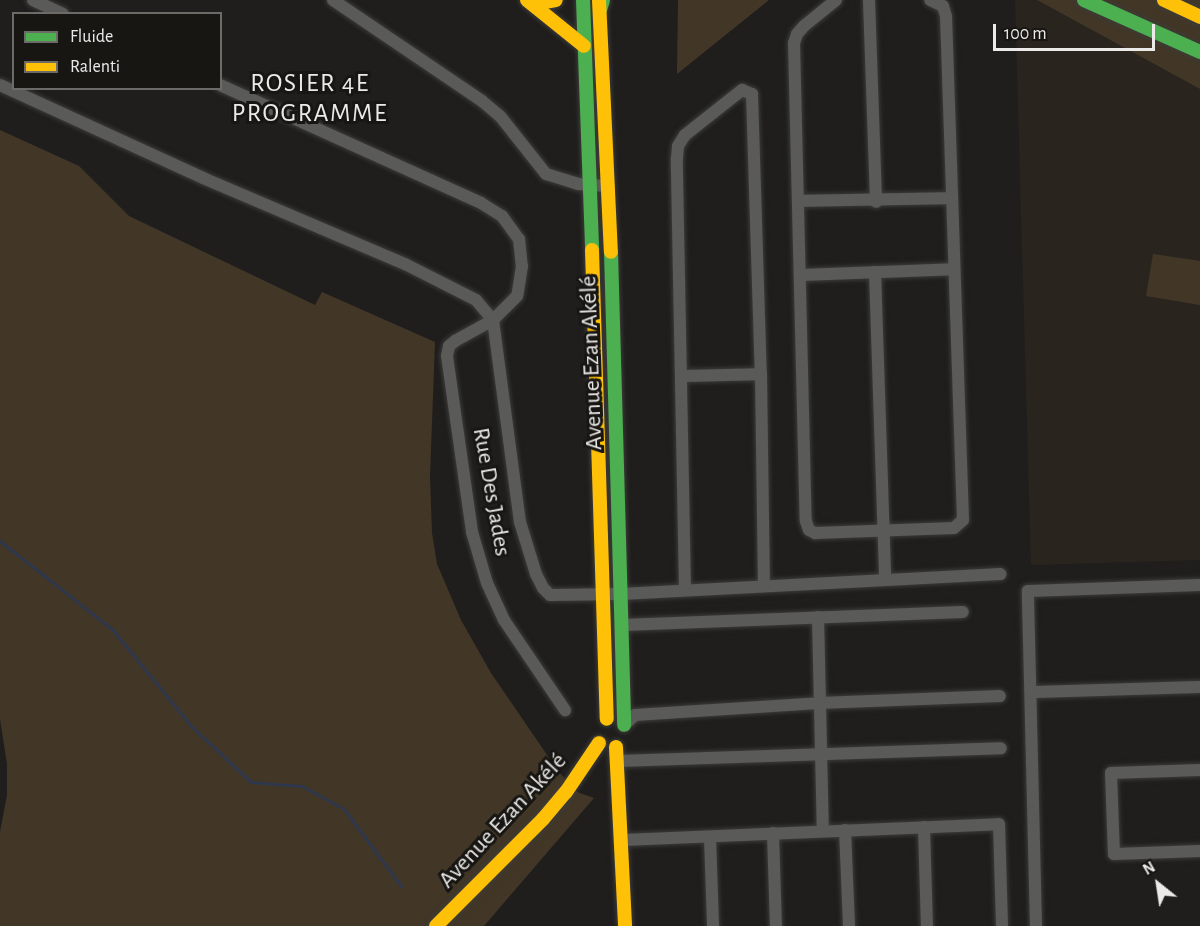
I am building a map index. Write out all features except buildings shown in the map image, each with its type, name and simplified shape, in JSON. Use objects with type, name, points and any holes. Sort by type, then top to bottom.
[{"type":"main road","points":[[528,0],[539,3],[556,0]]},
{"type":"main road","points":[[528,0],[584,46]]},
{"type":"main road","name":"Avenue Ezan Akélé","points":[[583,0],[605,594],[607,719]]},
{"type":"main road","points":[[1084,0],[1200,52]]},
{"type":"main road","points":[[1164,0],[1200,16]]},
{"type":"main road","name":"Avenue Ezan Akélé","points":[[601,3],[609,186],[624,726]]},
{"type":"main road","points":[[617,754],[599,743],[596,729],[607,719],[616,720],[624,726],[624,739],[617,754],[623,840],[625,926]]},
{"type":"main road","name":"Avenue Ezan Akélé","points":[[436,926],[543,819],[566,792],[599,743]]},
{"type":"street","points":[[33,0],[55,12]]},
{"type":"street","points":[[333,0],[482,101],[500,116],[546,174],[590,186],[609,186]]},
{"type":"street","points":[[836,0],[804,26],[797,34],[794,43],[807,525],[815,533],[954,528],[963,520],[946,16],[943,6],[930,0]]},
{"type":"street","points":[[869,0],[876,202]]},
{"type":"street","name":"Rue Des Jades","points":[[222,87],[482,203],[502,216],[519,239],[522,266],[517,296],[493,320],[449,346],[447,356],[472,532],[487,583],[504,620],[565,710]]},
{"type":"street","points":[[16,90],[203,178],[405,264],[476,300],[493,320],[520,522],[536,574],[543,588],[550,595],[621,594],[1000,574]]},
{"type":"street","points":[[685,590],[678,146],[685,135],[742,90],[748,90],[752,94],[761,374],[764,586]]},
{"type":"street","points":[[799,201],[876,202],[952,198]]},
{"type":"street","points":[[801,275],[954,269]]},
{"type":"street","points":[[875,272],[885,580]]},
{"type":"street","points":[[681,376],[761,374]]},
{"type":"street","points":[[1036,926],[1033,692],[1028,591],[1200,585]]},
{"type":"street","points":[[622,626],[963,612]]},
{"type":"street","points":[[818,617],[823,831]]},
{"type":"street","points":[[1033,692],[1200,687]]},
{"type":"street","points":[[624,726],[635,715],[819,703],[1000,696]]},
{"type":"street","points":[[617,754],[821,755],[1001,748]]},
{"type":"street","points":[[1200,770],[1111,773],[1114,854],[1200,851]]},
{"type":"street","points":[[623,840],[999,824],[1002,926]]},
{"type":"street","points":[[924,827],[927,926]]},
{"type":"street","points":[[845,830],[849,926]]},
{"type":"street","points":[[773,833],[776,926]]},
{"type":"street","points":[[710,838],[713,926]]},
{"type":"shaded area","points":[[678,0],[769,0],[677,74]]},
{"type":"shaded area","points":[[1015,0],[1037,0],[1200,89],[1200,560],[1031,565]]},
{"type":"shaded area","points":[[1037,0],[1200,0],[1200,89]]},
{"type":"shaded area","points":[[0,130],[79,166],[129,216],[315,305],[322,292],[435,342],[430,476],[432,533],[437,564],[461,620],[491,673],[558,771],[577,792],[594,798],[484,926],[0,926],[0,832],[7,795],[7,764],[0,719]]},
{"type":"shaded area","points":[[1153,254],[1200,261],[1200,305],[1146,296]]},
{"type":"waterway","points":[[0,541],[112,629],[191,726],[251,782],[302,786],[344,809],[402,887]]},
{"type":"traffic: fast","points":[[583,0],[592,250]]},
{"type":"traffic: fast","points":[[600,10],[603,0]]},
{"type":"traffic: fast","points":[[1084,0],[1200,52]]},
{"type":"traffic: fast","points":[[611,252],[624,725]]},
{"type":"traffic: slow","points":[[527,0],[584,46]]},
{"type":"traffic: slow","points":[[528,0],[539,3],[556,0]]},
{"type":"traffic: slow","points":[[599,0],[611,252]]},
{"type":"traffic: slow","points":[[1164,0],[1200,17]]},
{"type":"traffic: slow","points":[[592,250],[607,719]]},
{"type":"traffic: slow","points":[[436,926],[543,819],[566,792],[599,743]]},
{"type":"traffic: slow","points":[[616,747],[625,926]]},
{"type":"district","name":"ROSIER 4E PROGRAMME","points":[[310,99]]}]
